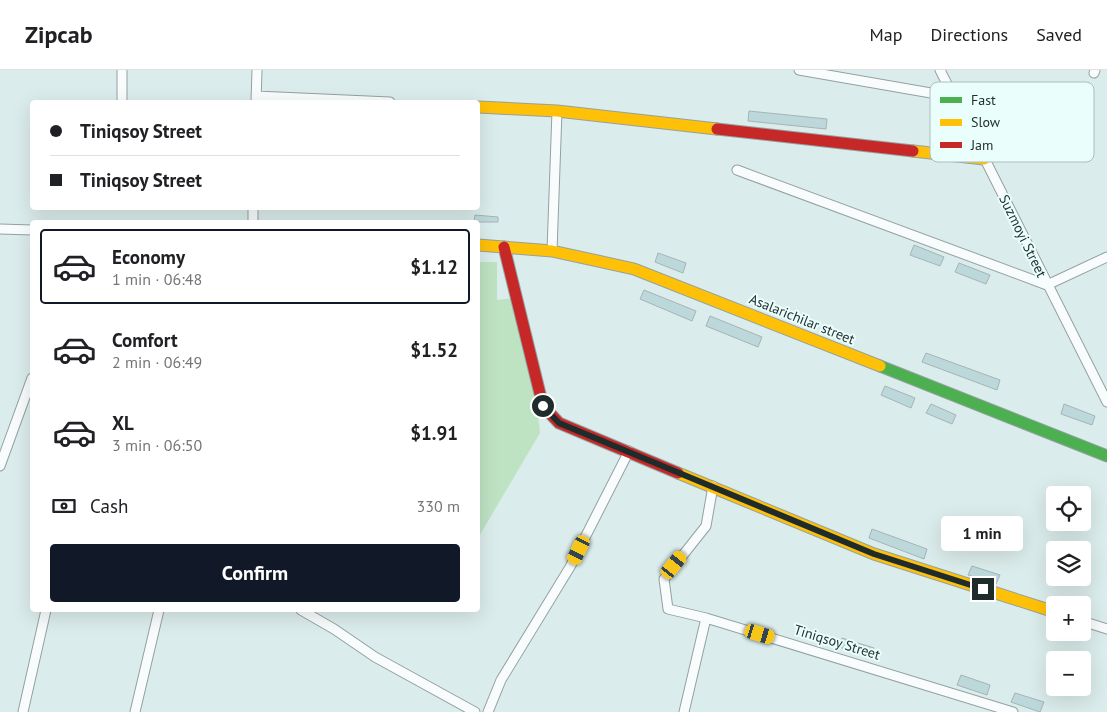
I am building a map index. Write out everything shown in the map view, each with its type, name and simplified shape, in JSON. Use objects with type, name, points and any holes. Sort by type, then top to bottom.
[{"type":"street","points":[[122,70],[122,100]]},
{"type":"street","points":[[257,70],[256,99],[301,100]]},
{"type":"street","points":[[799,70],[930,92]]},
{"type":"street","name":"Suzmoyi Street","points":[[940,70],[946,82]]},
{"type":"street","points":[[480,107],[557,111],[930,154]]},
{"type":"street","points":[[552,251],[557,111]]},
{"type":"street","name":"Suzmoyi Street","points":[[985,162],[1107,402]]},
{"type":"street","points":[[737,170],[1047,285],[1107,257]]},
{"type":"street","points":[[0,229],[30,230]]},
{"type":"street","name":"Asalarichilar street","points":[[480,246],[552,251],[634,268],[1107,456]]},
{"type":"street","points":[[504,248],[543,406],[559,423],[874,554],[1046,609]]},
{"type":"street","points":[[0,466],[30,384]]},
{"type":"street","points":[[488,712],[501,680],[570,567],[629,451]]},
{"type":"street","name":"Tiniqsoy Street","points":[[714,486],[706,526],[664,578],[668,609],[706,618],[1013,712]]},
{"type":"street","points":[[23,712],[46,612]]},
{"type":"street","points":[[135,712],[159,612]]},
{"type":"street","points":[[304,612],[334,629],[374,657],[475,712]]},
{"type":"street","points":[[684,712],[706,618]]},
{"type":"street","points":[[1091,624],[1107,629]]},
{"type":"green space","points":[[480,262],[497,262],[497,300],[513,298],[533,371],[540,433],[480,535]]},
{"type":"building","points":[[749,111],[827,119],[826,129],[748,121]]},
{"type":"building","points":[[475,215],[498,217],[498,222],[480,222],[480,220],[474,220]]},
{"type":"building","points":[[914,245],[944,257],[940,266],[910,255]]},
{"type":"building","points":[[658,253],[686,263],[683,273],[655,262]]},
{"type":"building","points":[[959,263],[990,275],[986,284],[955,272]]},
{"type":"building","points":[[644,290],[696,311],[692,321],[640,299]]},
{"type":"building","points":[[710,316],[762,337],[758,347],[706,326]]},
{"type":"building","points":[[926,353],[1000,380],[997,390],[922,362]]},
{"type":"building","points":[[885,386],[915,398],[911,408],[881,395]]},
{"type":"building","points":[[931,404],[956,415],[952,424],[926,413]]},
{"type":"building","points":[[1064,404],[1095,416],[1092,425],[1061,414]]},
{"type":"building","points":[[872,529],[927,549],[924,559],[869,538]]},
{"type":"building","points":[[972,566],[1000,575],[996,584],[968,575]]},
{"type":"building","points":[[842,638],[874,648],[870,657],[839,647]]},
{"type":"building","points":[[961,675],[990,685],[987,695],[957,685]]},
{"type":"building","points":[[1015,693],[1044,702],[1040,712],[1011,702]]},
{"type":"traffic: fast","points":[[880,366],[1107,456]]},
{"type":"traffic: slow","points":[[480,107],[557,111],[717,129]]},
{"type":"traffic: slow","points":[[913,151],[930,153]]},
{"type":"traffic: slow","points":[[480,245],[552,251],[634,269],[880,366]]},
{"type":"traffic: slow","points":[[678,473],[874,554],[1046,609]]},
{"type":"traffic: jam","points":[[717,129],[913,151]]},
{"type":"traffic: jam","points":[[504,247],[543,406],[559,423],[678,473]]},
{"type":"route","points":[[543,406],[559,423],[874,554],[983,589]]}]
